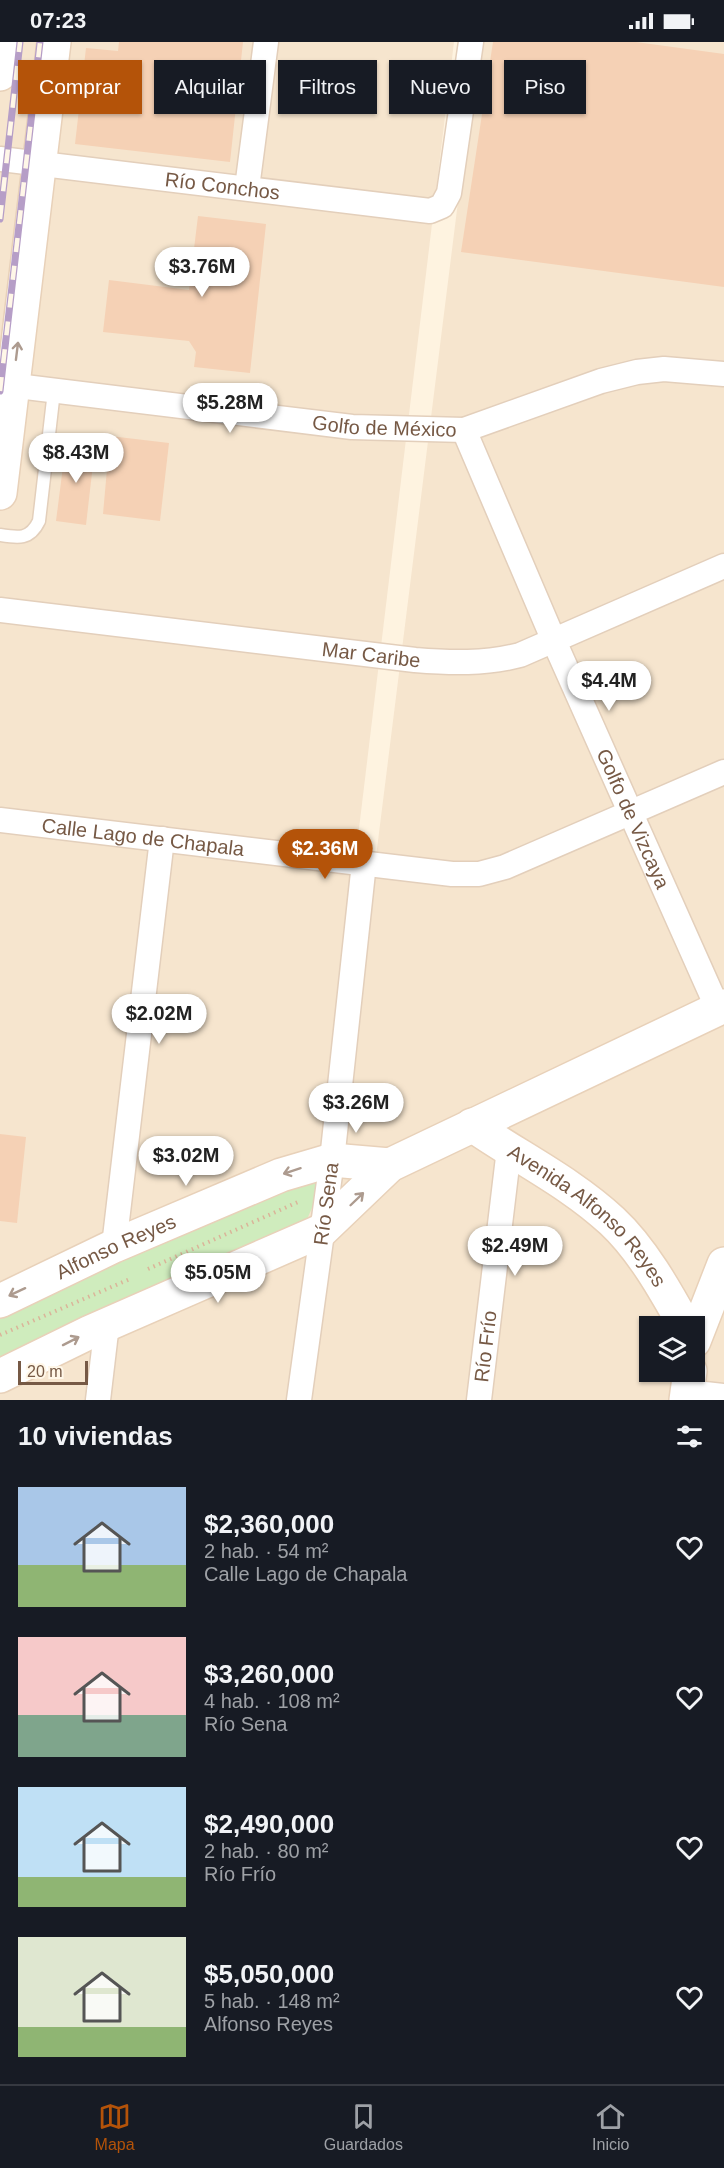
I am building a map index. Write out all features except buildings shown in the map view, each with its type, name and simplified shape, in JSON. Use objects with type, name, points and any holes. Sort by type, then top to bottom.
[{"type":"street","points":[[0,74],[3,42]]},
{"type":"street","points":[[0,492],[6,384],[39,163],[54,42]]},
{"type":"street","points":[[247,188],[266,42]]},
{"type":"street","name":"Río Conchos","points":[[0,159],[430,211],[442,206],[453,171],[471,42]]},
{"type":"street","name":"Golfo de México","points":[[6,384],[352,427],[464,430],[601,381],[637,372],[675,369],[724,374]]},
{"type":"street","name":"Golfo de Vizcaya","points":[[464,430],[554,641],[722,1008]]},
{"type":"street","name":"Mar Caribe","points":[[0,610],[455,663],[496,661],[554,641],[724,566]]},
{"type":"street","name":"Calle Lago de Chapala","points":[[0,820],[452,874],[479,874],[505,867],[724,772]]},
{"type":"street","points":[[113,1258],[162,839]]},
{"type":"street","name":"Río Sena","points":[[299,1400],[330,1174],[364,863]]},
{"type":"street","points":[[0,1376],[98,1328],[321,1231],[390,1166],[722,1008]]},
{"type":"street","name":"Avenida Alfonso Reyes","points":[[472,1125],[565,1184],[613,1222],[663,1287],[679,1316]]},
{"type":"street","name":"Río Frío","points":[[479,1400],[509,1149]]},
{"type":"street","name":"Alfonso Reyes","points":[[0,1300],[113,1258],[280,1175],[330,1174],[390,1166]]},
{"type":"street","points":[[704,1316],[724,1264]]},
{"type":"street","points":[[98,1328],[98,1400]]},
{"type":"street","points":[[687,1388],[724,1396]]},
{"type":"lane","points":[[0,535],[27,536],[34,531],[39,521],[54,391]]},
{"type":"path","points":[[148,1269],[330,1174]]},
{"type":"path","points":[[98,1328],[92,1295],[113,1258],[135,1282]]},
{"type":"path","points":[[144,1264],[149,1275]]},
{"type":"path","points":[[0,1335],[130,1279]]},
{"type":"shaded area","points":[[0,42],[454,42],[452,60],[389,60],[389,114],[445,114],[290,1400],[0,1400]]},
{"type":"shaded area","points":[[478,42],[724,42],[724,1400],[308,1400],[469,114],[492,114],[492,60],[476,60]]},
{"type":"green space","points":[[314,1172],[318,1194],[305,1224],[0,1358],[0,1304]]},
{"type":"railway","points":[[0,219],[20,42]]},
{"type":"railway","points":[[0,391],[40,42]]}]
